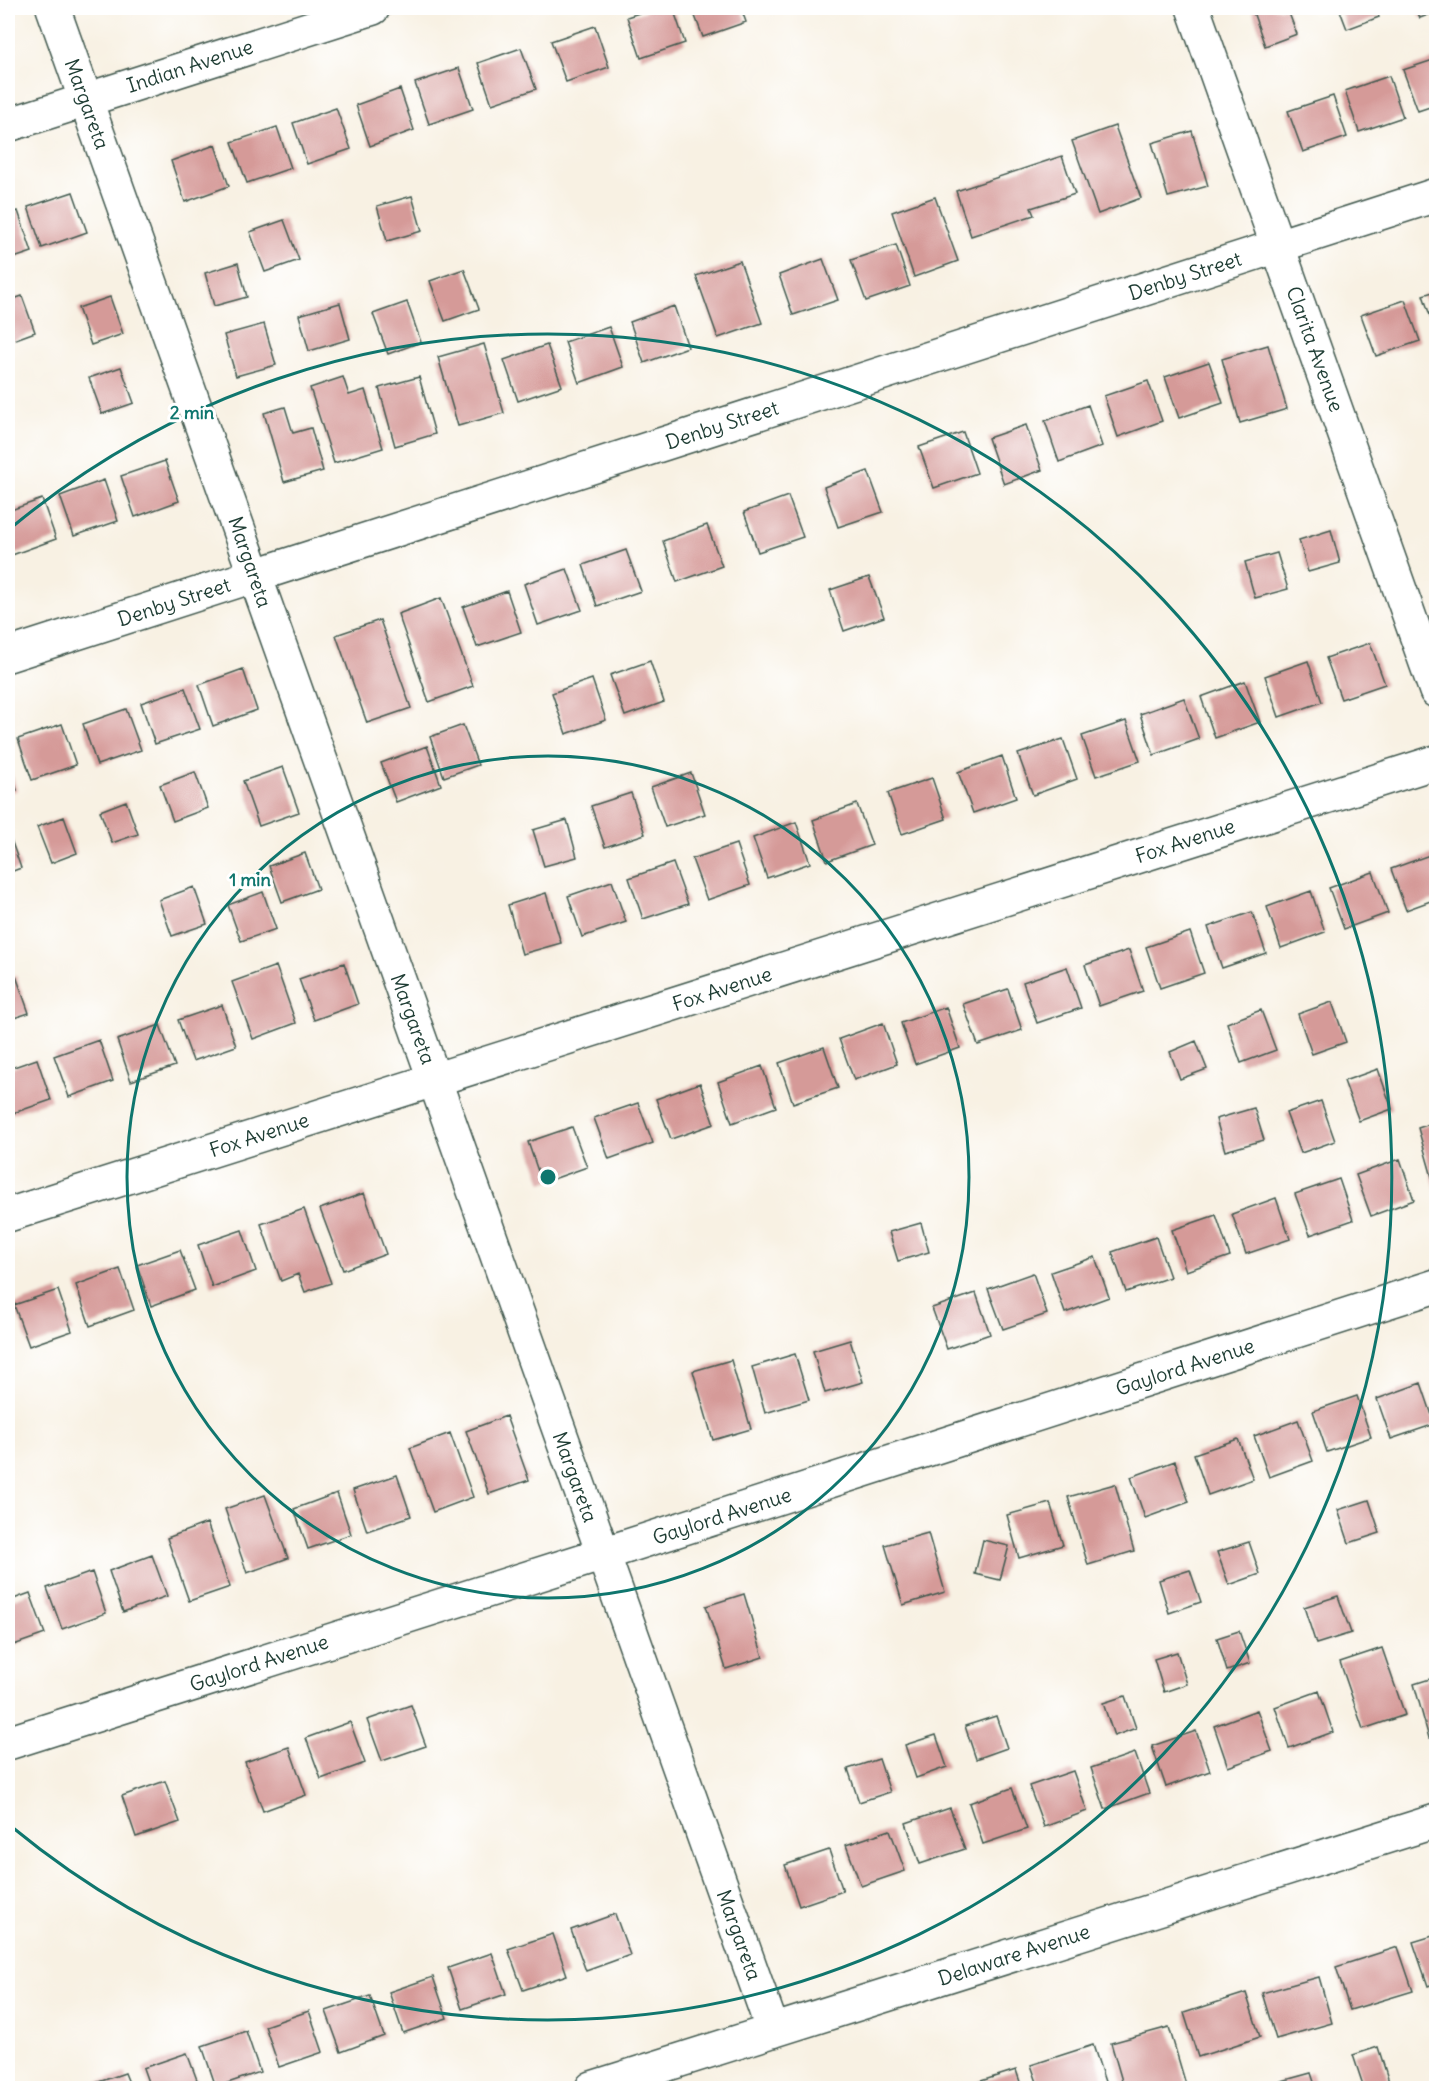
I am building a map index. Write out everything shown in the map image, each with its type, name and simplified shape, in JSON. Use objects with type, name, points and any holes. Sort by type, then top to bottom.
[{"type":"street","name":"Margareta","points":[[52,8],[773,2031]]},
{"type":"street","name":"Indian Avenue","points":[[8,125],[373,8]]},
{"type":"street","name":"Clarita Avenue","points":[[1193,8],[1437,691]]},
{"type":"street","name":"Denby Street","points":[[8,655],[1437,195]]},
{"type":"street","name":"Fox Avenue","points":[[8,1215],[1437,762]]},
{"type":"street","name":"Gaylord Avenue","points":[[8,1743],[1437,1286]]},
{"type":"street","name":"Delaware Avenue","points":[[592,2088],[1437,1821]]},
{"type":"building","points":[[654,8],[673,8],[685,43],[641,58],[627,17]]},
{"type":"building","points":[[692,8],[741,8],[746,22],[703,37]]},
{"type":"building","points":[[1287,8],[1297,34],[1265,46],[1252,9]]},
{"type":"building","points":[[1339,8],[1375,8],[1379,17],[1347,29]]},
{"type":"building","points":[[1416,8],[1436,8],[1436,12],[1420,18]]},
{"type":"building","points":[[595,26],[609,67],[566,82],[551,41]]},
{"type":"building","points":[[521,48],[536,89],[492,104],[478,63]]},
{"type":"building","points":[[1436,59],[1436,105],[1418,111],[1403,70]]},
{"type":"building","points":[[459,68],[473,109],[429,124],[415,83]]},
{"type":"building","points":[[1389,76],[1403,117],[1359,132],[1345,91]]},
{"type":"building","points":[[400,89],[414,130],[370,146],[356,105]]},
{"type":"building","points":[[1333,96],[1347,137],[1303,152],[1288,111]]},
{"type":"building","points":[[336,108],[351,149],[307,164],[293,123]]},
{"type":"building","points":[[1115,126],[1141,198],[1098,214],[1072,141]]},
{"type":"building","points":[[277,127],[291,168],[247,183],[232,142]]},
{"type":"building","points":[[1192,131],[1208,186],[1168,197],[1152,143]]},
{"type":"building","points":[[215,145],[229,186],[185,202],[171,161]]},
{"type":"building","points":[[1062,156],[1075,194],[1031,208],[1034,215],[971,236],[956,191]]},
{"type":"building","points":[[73,192],[87,232],[42,248],[28,207]]},
{"type":"building","points":[[412,196],[422,231],[387,241],[377,206]]},
{"type":"building","points":[[935,197],[958,261],[914,277],[892,212]]},
{"type":"building","points":[[18,211],[32,252],[8,260],[8,214]]},
{"type":"building","points":[[284,220],[299,260],[265,272],[250,232]]},
{"type":"building","points":[[896,245],[910,286],[866,301],[851,260]]},
{"type":"building","points":[[823,259],[838,300],[793,315],[779,275]]},
{"type":"building","points":[[740,261],[762,323],[718,338],[696,276]]},
{"type":"building","points":[[238,263],[247,297],[214,306],[205,273]]},
{"type":"building","points":[[464,269],[479,309],[445,321],[430,281]]},
{"type":"building","points":[[1436,291],[1436,333],[1423,295]]},
{"type":"building","points":[[22,296],[35,332],[8,342],[8,301]]},
{"type":"building","points":[[110,297],[123,334],[91,345],[78,308]]},
{"type":"building","points":[[1405,300],[1420,341],[1376,356],[1361,315]]},
{"type":"building","points":[[407,302],[421,342],[388,354],[373,314]]},
{"type":"building","points":[[340,303],[350,339],[309,351],[299,315]]},
{"type":"building","points":[[674,306],[688,347],[644,363],[630,322]]},
{"type":"building","points":[[264,324],[276,365],[236,376],[224,335]]},
{"type":"building","points":[[609,327],[623,367],[579,383],[565,342]]},
{"type":"building","points":[[484,344],[504,413],[458,426],[438,357]]},
{"type":"building","points":[[547,345],[562,386],[518,401],[504,360]]},
{"type":"building","points":[[1268,345],[1287,409],[1240,423],[1222,359]]},
{"type":"building","points":[[1209,362],[1223,403],[1179,418],[1165,377]]},
{"type":"building","points":[[121,367],[134,403],[102,414],[89,378]]},
{"type":"building","points":[[343,377],[349,395],[365,390],[383,448],[334,463],[310,388]]},
{"type":"building","points":[[419,377],[435,434],[395,446],[379,388]]},
{"type":"building","points":[[1148,381],[1162,421],[1118,437],[1104,396]]},
{"type":"building","points":[[1088,405],[1102,446],[1059,462],[1045,421]]},
{"type":"building","points":[[285,407],[293,433],[311,428],[323,471],[284,482],[264,413]]},
{"type":"building","points":[[1026,425],[1042,470],[1004,484],[988,438]]},
{"type":"building","points":[[963,432],[977,473],[934,488],[919,447]]},
{"type":"building","points":[[165,461],[179,501],[135,517],[121,476]]},
{"type":"building","points":[[868,471],[883,512],[838,527],[824,487]]},
{"type":"building","points":[[104,480],[118,521],[74,536],[60,496]]},
{"type":"building","points":[[788,496],[803,537],[758,552],[744,512]]},
{"type":"building","points":[[42,499],[56,539],[12,555],[8,541],[8,511]]},
{"type":"building","points":[[707,525],[722,566],[677,582],[663,541]]},
{"type":"building","points":[[1331,530],[1340,563],[1308,572],[1299,540]]},
{"type":"building","points":[[626,550],[641,591],[597,606],[583,565]]},
{"type":"building","points":[[1277,553],[1288,589],[1255,598],[1245,562]]},
{"type":"building","points":[[567,569],[582,610],[538,625],[524,584]]},
{"type":"building","points":[[869,577],[884,617],[844,631],[830,590]]},
{"type":"building","points":[[507,591],[521,632],[477,647],[463,607]]},
{"type":"building","points":[[441,598],[473,686],[429,702],[398,614]]},
{"type":"building","points":[[380,620],[411,708],[367,723],[336,635]]},
{"type":"building","points":[[1370,643],[1385,684],[1341,699],[1326,658]]},
{"type":"building","points":[[650,661],[664,702],[625,716],[610,675]]},
{"type":"building","points":[[1308,661],[1322,702],[1279,717],[1265,676]]},
{"type":"building","points":[[243,669],[257,710],[213,726],[199,685]]},
{"type":"building","points":[[592,679],[606,720],[566,734],[552,693]]},
{"type":"building","points":[[1245,681],[1260,722],[1215,738],[1201,697]]},
{"type":"building","points":[[185,688],[200,729],[155,744],[141,703]]},
{"type":"building","points":[[1184,698],[1199,739],[1154,755],[1140,714]]},
{"type":"building","points":[[126,709],[141,750],[97,765],[83,724]]},
{"type":"building","points":[[1126,721],[1140,761],[1096,776],[1082,736]]},
{"type":"building","points":[[62,724],[76,765],[32,780],[18,739]]},
{"type":"building","points":[[463,725],[478,765],[444,777],[430,737]]},
{"type":"building","points":[[1063,739],[1077,779],[1033,795],[1018,754]]},
{"type":"building","points":[[427,746],[441,785],[396,802],[381,763]]},
{"type":"building","points":[[1002,756],[1016,798],[973,813],[958,772]]},
{"type":"building","points":[[8,764],[17,790],[8,793]]},
{"type":"building","points":[[283,767],[299,812],[259,826],[243,781]]},
{"type":"building","points":[[195,772],[208,808],[173,821],[160,785]]},
{"type":"building","points":[[691,773],[705,814],[665,827],[651,787]]},
{"type":"building","points":[[932,778],[946,819],[902,834],[888,793]]},
{"type":"building","points":[[631,793],[645,834],[605,847],[591,806]]},
{"type":"building","points":[[126,801],[138,834],[112,843],[100,811]]},
{"type":"building","points":[[857,804],[872,845],[827,861],[813,820]]},
{"type":"building","points":[[64,817],[77,853],[51,863],[37,827]]},
{"type":"building","points":[[567,820],[577,857],[544,866],[533,830]]},
{"type":"building","points":[[796,822],[810,863],[767,878],[753,838]]},
{"type":"building","points":[[8,831],[21,868],[8,873]]},
{"type":"building","points":[[736,844],[750,885],[707,900],[692,859]]},
{"type":"building","points":[[305,853],[318,889],[282,902],[269,866]]},
{"type":"building","points":[[1435,853],[1436,899],[1406,910],[1391,869]]},
{"type":"building","points":[[673,863],[688,904],[643,919],[629,878]]},
{"type":"building","points":[[1373,872],[1388,913],[1344,929],[1329,888]]},
{"type":"building","points":[[612,881],[626,922],[582,937],[568,896]]},
{"type":"building","points":[[194,887],[207,924],[172,936],[159,900]]},
{"type":"building","points":[[1311,891],[1325,932],[1281,948],[1267,907]]},
{"type":"building","points":[[263,892],[276,929],[241,941],[228,905]]},
{"type":"building","points":[[546,893],[561,943],[522,954],[508,905]]},
{"type":"building","points":[[1252,912],[1266,953],[1222,968],[1208,927]]},
{"type":"building","points":[[1190,932],[1204,973],[1160,988],[1146,947]]},
{"type":"building","points":[[1129,950],[1143,991],[1099,1006],[1085,965]]},
{"type":"building","points":[[344,963],[358,1004],[314,1020],[299,979]]},
{"type":"building","points":[[276,966],[296,1023],[253,1039],[232,982]]},
{"type":"building","points":[[1067,967],[1081,1008],[1037,1023],[1023,982]]},
{"type":"building","points":[[16,976],[29,1013],[8,1020],[8,979]]},
{"type":"building","points":[[1008,989],[1022,1030],[978,1045],[963,1004]]},
{"type":"building","points":[[1332,1002],[1346,1042],[1312,1054],[1298,1014]]},
{"type":"building","points":[[222,1005],[236,1046],[193,1061],[178,1020]]},
{"type":"building","points":[[946,1007],[960,1048],[915,1064],[901,1023]]},
{"type":"building","points":[[1261,1010],[1276,1050],[1241,1063],[1227,1023]]},
{"type":"building","points":[[883,1023],[897,1064],[854,1080],[839,1039]]},
{"type":"building","points":[[160,1025],[175,1066],[131,1081],[117,1040]]},
{"type":"building","points":[[99,1040],[113,1081],[69,1097],[54,1056]]},
{"type":"building","points":[[1196,1041],[1207,1069],[1180,1079],[1170,1052]]},
{"type":"building","points":[[824,1047],[838,1088],[793,1103],[779,1063]]},
{"type":"building","points":[[37,1059],[51,1100],[8,1115],[8,1069]]},
{"type":"building","points":[[762,1066],[776,1107],[732,1123],[718,1082]]},
{"type":"building","points":[[1378,1069],[1392,1109],[1359,1121],[1344,1081]]},
{"type":"building","points":[[700,1083],[714,1124],[671,1139],[656,1099]]},
{"type":"building","points":[[1321,1101],[1335,1141],[1301,1153],[1286,1113]]},
{"type":"building","points":[[638,1103],[653,1143],[609,1159],[594,1118]]},
{"type":"building","points":[[1254,1108],[1264,1140],[1225,1151],[1216,1119]]},
{"type":"building","points":[[1436,1122],[1436,1191],[1418,1128]]},
{"type":"building","points":[[572,1127],[587,1167],[542,1183],[528,1142]]},
{"type":"building","points":[[1400,1159],[1414,1200],[1371,1216],[1356,1175]]},
{"type":"building","points":[[1339,1179],[1353,1220],[1310,1235],[1295,1194]]},
{"type":"building","points":[[364,1193],[386,1254],[343,1270],[320,1209]]},
{"type":"building","points":[[1276,1198],[1290,1239],[1246,1254],[1232,1214]]},
{"type":"building","points":[[304,1209],[331,1283],[305,1292],[298,1274],[281,1281],[261,1224]]},
{"type":"building","points":[[1216,1215],[1230,1256],[1186,1271],[1172,1230]]},
{"type":"building","points":[[921,1223],[929,1252],[898,1261],[889,1232]]},
{"type":"building","points":[[242,1230],[256,1271],[212,1287],[198,1245]]},
{"type":"building","points":[[1156,1237],[1170,1277],[1126,1292],[1112,1252]]},
{"type":"building","points":[[180,1250],[195,1290],[151,1306],[137,1265]]},
{"type":"building","points":[[1095,1257],[1109,1297],[1065,1313],[1051,1272]]},
{"type":"building","points":[[120,1269],[134,1310],[90,1326],[76,1285]]},
{"type":"building","points":[[1033,1273],[1047,1314],[1003,1329],[988,1289]]},
{"type":"building","points":[[58,1290],[72,1331],[29,1346],[14,1305]]},
{"type":"building","points":[[976,1293],[990,1334],[947,1349],[932,1308]]},
{"type":"building","points":[[850,1340],[863,1382],[825,1393],[813,1351]]},
{"type":"building","points":[[795,1354],[809,1400],[765,1413],[752,1367]]},
{"type":"building","points":[[731,1360],[751,1429],[713,1440],[693,1371]]},
{"type":"building","points":[[1421,1383],[1435,1424],[1391,1439],[1377,1399]]},
{"type":"building","points":[[1357,1396],[1371,1437],[1327,1452],[1313,1411]]},
{"type":"building","points":[[506,1416],[529,1480],[489,1494],[466,1431]]},
{"type":"building","points":[[1298,1420],[1313,1461],[1269,1477],[1254,1436]]},
{"type":"building","points":[[450,1433],[473,1497],[433,1512],[410,1448]]},
{"type":"building","points":[[1238,1439],[1253,1479],[1208,1495],[1194,1454]]},
{"type":"building","points":[[1175,1461],[1189,1502],[1145,1518],[1131,1477]]},
{"type":"building","points":[[397,1475],[411,1516],[367,1531],[353,1490]]},
{"type":"building","points":[[1115,1484],[1134,1551],[1088,1565],[1068,1497]]},
{"type":"building","points":[[337,1493],[351,1534],[308,1549],[294,1509]]},
{"type":"building","points":[[265,1495],[288,1558],[247,1573],[225,1509]]},
{"type":"building","points":[[1369,1500],[1380,1533],[1349,1543],[1338,1510]]},
{"type":"building","points":[[1050,1503],[1063,1545],[1019,1558],[1007,1515]]},
{"type":"building","points":[[207,1523],[230,1587],[189,1601],[167,1538]]},
{"type":"building","points":[[928,1533],[945,1592],[903,1605],[885,1545]]},
{"type":"building","points":[[983,1540],[1009,1546],[1000,1580],[975,1574]]},
{"type":"building","points":[[1249,1542],[1260,1574],[1229,1585],[1217,1552]]},
{"type":"building","points":[[152,1555],[167,1596],[123,1612],[109,1571]]},
{"type":"building","points":[[1190,1570],[1201,1602],[1169,1613],[1159,1580]]},
{"type":"building","points":[[92,1572],[106,1613],[62,1629],[47,1588]]},
{"type":"building","points":[[30,1593],[45,1634],[8,1647],[8,1601]]},
{"type":"building","points":[[744,1594],[763,1657],[726,1669],[706,1606]]},
{"type":"building","points":[[1338,1596],[1351,1633],[1316,1644],[1304,1607]]},
{"type":"building","points":[[1239,1631],[1250,1663],[1227,1671],[1217,1638]]},
{"type":"building","points":[[1382,1648],[1405,1715],[1363,1729],[1340,1662]]},
{"type":"building","points":[[1177,1652],[1187,1684],[1164,1692],[1154,1659]]},
{"type":"building","points":[[1436,1677],[1436,1736],[1429,1738],[1414,1684]]},
{"type":"building","points":[[1319,1691],[1333,1732],[1289,1748],[1275,1707]]},
{"type":"building","points":[[1125,1696],[1136,1728],[1114,1736],[1103,1703]]},
{"type":"building","points":[[411,1705],[426,1746],[382,1761],[367,1720]]},
{"type":"building","points":[[1257,1710],[1272,1751],[1228,1767],[1214,1726]]},
{"type":"building","points":[[996,1716],[1007,1748],[976,1759],[965,1726]]},
{"type":"building","points":[[350,1722],[365,1763],[321,1779],[306,1738]]},
{"type":"building","points":[[1196,1731],[1210,1771],[1166,1787],[1152,1746]]},
{"type":"building","points":[[936,1735],[947,1767],[916,1778],[905,1745]]},
{"type":"building","points":[[289,1747],[306,1795],[263,1811],[245,1762]]},
{"type":"building","points":[[1135,1753],[1149,1793],[1105,1809],[1091,1768]]},
{"type":"building","points":[[879,1759],[890,1792],[859,1802],[848,1769]]},
{"type":"building","points":[[1073,1771],[1087,1811],[1044,1827],[1029,1786]]},
{"type":"building","points":[[165,1781],[180,1822],[136,1837],[122,1796]]},
{"type":"building","points":[[1012,1788],[1027,1829],[983,1844],[969,1803]]},
{"type":"building","points":[[950,1808],[965,1849],[920,1864],[906,1823]]},
{"type":"building","points":[[890,1830],[905,1871],[861,1886],[846,1845]]},
{"type":"building","points":[[829,1850],[843,1891],[799,1906],[785,1865]]},
{"type":"building","points":[[615,1914],[630,1955],[586,1971],[571,1930]]},
{"type":"building","points":[[553,1934],[567,1975],[523,1990],[508,1949]]},
{"type":"building","points":[[1436,1935],[1436,1983],[1428,1986],[1413,1942]]},
{"type":"building","points":[[1398,1947],[1413,1991],[1350,2010],[1336,1967]]},
{"type":"building","points":[[492,1953],[506,1994],[462,2009],[448,1968]]},
{"type":"building","points":[[433,1977],[447,2018],[403,2033],[389,1992]]},
{"type":"building","points":[[1319,1977],[1332,2023],[1276,2039],[1262,1993]]},
{"type":"building","points":[[1246,1993],[1260,2037],[1198,2057],[1184,2013]]},
{"type":"building","points":[[370,1996],[384,2036],[341,2052],[326,2011]]},
{"type":"building","points":[[309,2011],[323,2052],[279,2067],[265,2026]]},
{"type":"building","points":[[1169,2027],[1187,2088],[1124,2088],[1111,2043]]},
{"type":"building","points":[[246,2031],[260,2072],[216,2087],[202,2046]]},
{"type":"building","points":[[1093,2045],[1107,2088],[1039,2088],[1031,2065]]},
{"type":"building","points":[[1378,2047],[1390,2085],[1380,2088],[1364,2088],[1353,2055]]},
{"type":"building","points":[[187,2053],[200,2088],[150,2088],[143,2068]]},
{"type":"building","points":[[1016,2070],[1022,2088],[959,2088]]},
{"type":"building","points":[[125,2073],[131,2088],[81,2088]]},
{"type":"building","points":[[1311,2073],[1316,2088],[1280,2088],[1278,2082]]}]
